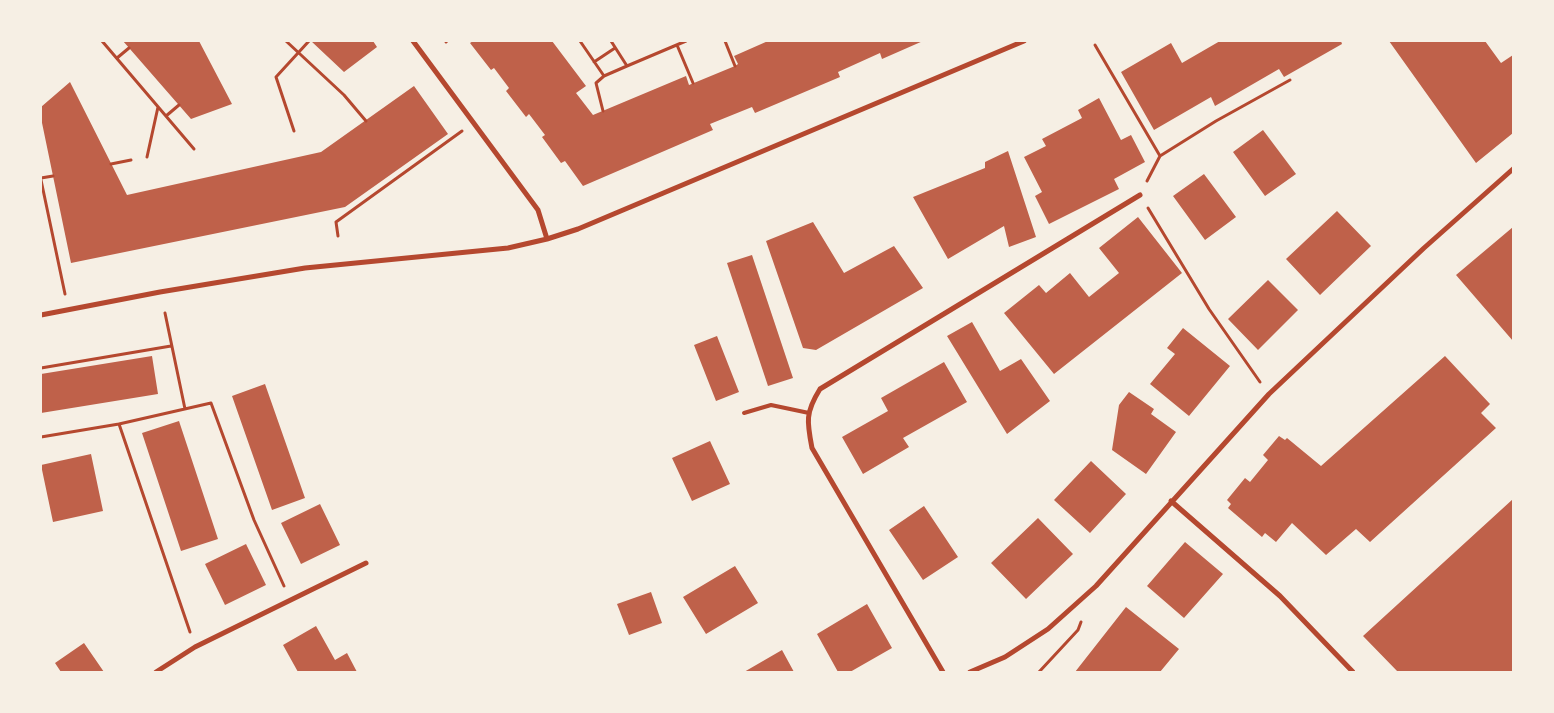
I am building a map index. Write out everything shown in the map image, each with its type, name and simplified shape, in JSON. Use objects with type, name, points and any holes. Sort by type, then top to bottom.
[{"type":"street","points":[[413,41],[538,210],[547,239]]},
{"type":"street","points":[[41,315],[160,292],[305,268],[508,248],[547,239],[578,229],[1024,41]]},
{"type":"street","points":[[970,672],[1005,657],[1048,629],[1096,586],[1269,394],[1424,248],[1513,169]]},
{"type":"street","points":[[943,672],[812,448],[807,425],[810,405],[820,389],[1140,195]]},
{"type":"street","points":[[1171,501],[1280,596],[1353,672]]},
{"type":"street","points":[[156,672],[195,647],[366,564]]},
{"type":"lane","points":[[744,413],[771,405],[809,413]]},
{"type":"path","points":[[102,41],[194,149]]},
{"type":"path","points":[[286,41],[344,95],[366,121]]},
{"type":"path","points":[[294,131],[276,77],[309,41]]},
{"type":"path","points":[[580,41],[604,76]]},
{"type":"path","points":[[611,41],[627,66]]},
{"type":"path","points":[[603,111],[596,83],[604,76],[686,41]]},
{"type":"path","points":[[725,41],[735,66]]},
{"type":"path","points":[[677,45],[694,83]]},
{"type":"path","points":[[1095,45],[1160,156]]},
{"type":"path","points":[[116,58],[129,48]]},
{"type":"path","points":[[594,62],[615,48]]},
{"type":"path","points":[[1269,394],[1209,309],[1140,195],[1160,156],[1216,121],[1290,80]]},
{"type":"path","points":[[166,116],[178,105]]},
{"type":"path","points":[[147,157],[158,107]]},
{"type":"path","points":[[338,236],[336,222],[464,129]]},
{"type":"path","points":[[111,164],[130,160]]},
{"type":"path","points":[[53,176],[41,179],[68,310]]},
{"type":"path","points":[[165,313],[185,409]]},
{"type":"path","points":[[41,368],[172,346]]},
{"type":"path","points":[[41,437],[119,424],[211,403],[254,520],[290,600]]},
{"type":"path","points":[[119,424],[195,647]]},
{"type":"building","points":[[123,41],[199,41],[232,104],[191,119]]},
{"type":"building","points":[[311,41],[373,41],[377,47],[344,72]]},
{"type":"building","points":[[473,41],[552,41],[586,86],[576,93],[593,115],[686,76],[689,85],[735,66],[738,64],[734,56],[768,41],[923,41],[882,59],[880,53],[838,72],[840,77],[755,113],[752,107],[710,124],[713,130],[583,186],[565,161],[561,163],[542,137],[545,135],[529,114],[526,117],[506,91],[509,88],[494,68],[491,70],[470,43]]},
{"type":"building","points":[[1220,41],[1341,41],[1342,44],[1284,77],[1279,69],[1215,106],[1211,97],[1154,130],[1121,72],[1171,43],[1182,63]]},
{"type":"building","points":[[1389,41],[1485,41],[1501,63],[1513,55],[1513,133],[1476,163]]},
{"type":"building","points":[[70,82],[127,195],[321,152],[414,86],[448,134],[345,207],[71,263],[41,118],[41,107]]},
{"type":"building","points":[[1099,98],[1121,140],[1131,135],[1145,162],[1114,179],[1119,189],[1049,224],[1035,196],[1042,192],[1024,157],[1046,146],[1042,139],[1082,118],[1078,110]]},
{"type":"building","points":[[1263,130],[1296,174],[1265,196],[1233,152]]},
{"type":"building","points":[[1008,151],[1036,237],[1009,247],[1004,226],[948,259],[913,197],[985,168],[985,162]]},
{"type":"building","points":[[1204,174],[1236,217],[1205,240],[1173,196]]},
{"type":"building","points":[[1337,211],[1371,246],[1320,295],[1286,259]]},
{"type":"building","points":[[1138,217],[1182,273],[1054,374],[1004,313],[1039,285],[1046,293],[1070,273],[1089,297],[1119,273],[1099,248]]},
{"type":"building","points":[[813,222],[844,273],[894,246],[923,288],[816,350],[803,348],[766,241]]},
{"type":"building","points":[[1513,227],[1513,341],[1456,275]]},
{"type":"building","points":[[752,255],[793,378],[768,386],[727,263]]},
{"type":"building","points":[[1268,280],[1298,310],[1258,350],[1228,319]]},
{"type":"building","points":[[972,322],[1000,371],[1021,359],[1050,401],[1007,434],[947,336]]},
{"type":"building","points":[[1183,328],[1230,366],[1189,416],[1150,384],[1175,354],[1167,348]]},
{"type":"building","points":[[717,336],[739,392],[716,401],[694,345]]},
{"type":"building","points":[[152,356],[158,394],[41,413],[41,374]]},
{"type":"building","points":[[1445,356],[1490,404],[1481,413],[1496,428],[1370,542],[1356,529],[1326,555],[1292,523],[1276,542],[1265,533],[1262,537],[1228,508],[1231,504],[1227,500],[1245,478],[1250,482],[1268,460],[1263,455],[1279,436],[1285,440],[1287,438],[1321,466]]},
{"type":"building","points":[[944,362],[967,402],[903,438],[909,447],[863,474],[842,437],[888,411],[881,398]]},
{"type":"building","points":[[265,384],[305,498],[272,510],[232,396]]},
{"type":"building","points":[[1129,392],[1154,409],[1151,414],[1176,432],[1146,474],[1112,450],[1119,405]]},
{"type":"building","points":[[179,421],[218,539],[181,551],[142,433]]},
{"type":"building","points":[[710,441],[730,484],[692,501],[672,458]]},
{"type":"building","points":[[91,454],[103,511],[53,522],[41,465]]},
{"type":"building","points":[[1091,461],[1126,494],[1090,533],[1054,500]]},
{"type":"building","points":[[1513,499],[1513,672],[1398,672],[1363,636]]},
{"type":"building","points":[[320,504],[340,545],[301,564],[281,523]]},
{"type":"building","points":[[924,506],[958,557],[923,580],[889,530]]},
{"type":"building","points":[[1038,518],[1073,554],[1026,599],[991,563]]},
{"type":"building","points":[[1185,542],[1223,574],[1184,618],[1147,586]]},
{"type":"building","points":[[246,544],[266,585],[225,605],[205,564]]},
{"type":"building","points":[[735,566],[758,603],[706,634],[683,597]]},
{"type":"building","points":[[651,592],[662,623],[629,635],[617,604]]},
{"type":"building","points":[[867,604],[892,648],[850,672],[838,672],[817,634]]},
{"type":"building","points":[[1126,607],[1179,649],[1160,672],[1075,672]]},
{"type":"building","points":[[316,626],[335,660],[347,653],[357,672],[298,672],[283,645]]},
{"type":"building","points":[[84,643],[104,672],[61,672],[55,663]]},
{"type":"building","points":[[782,650],[794,672],[744,672]]}]
